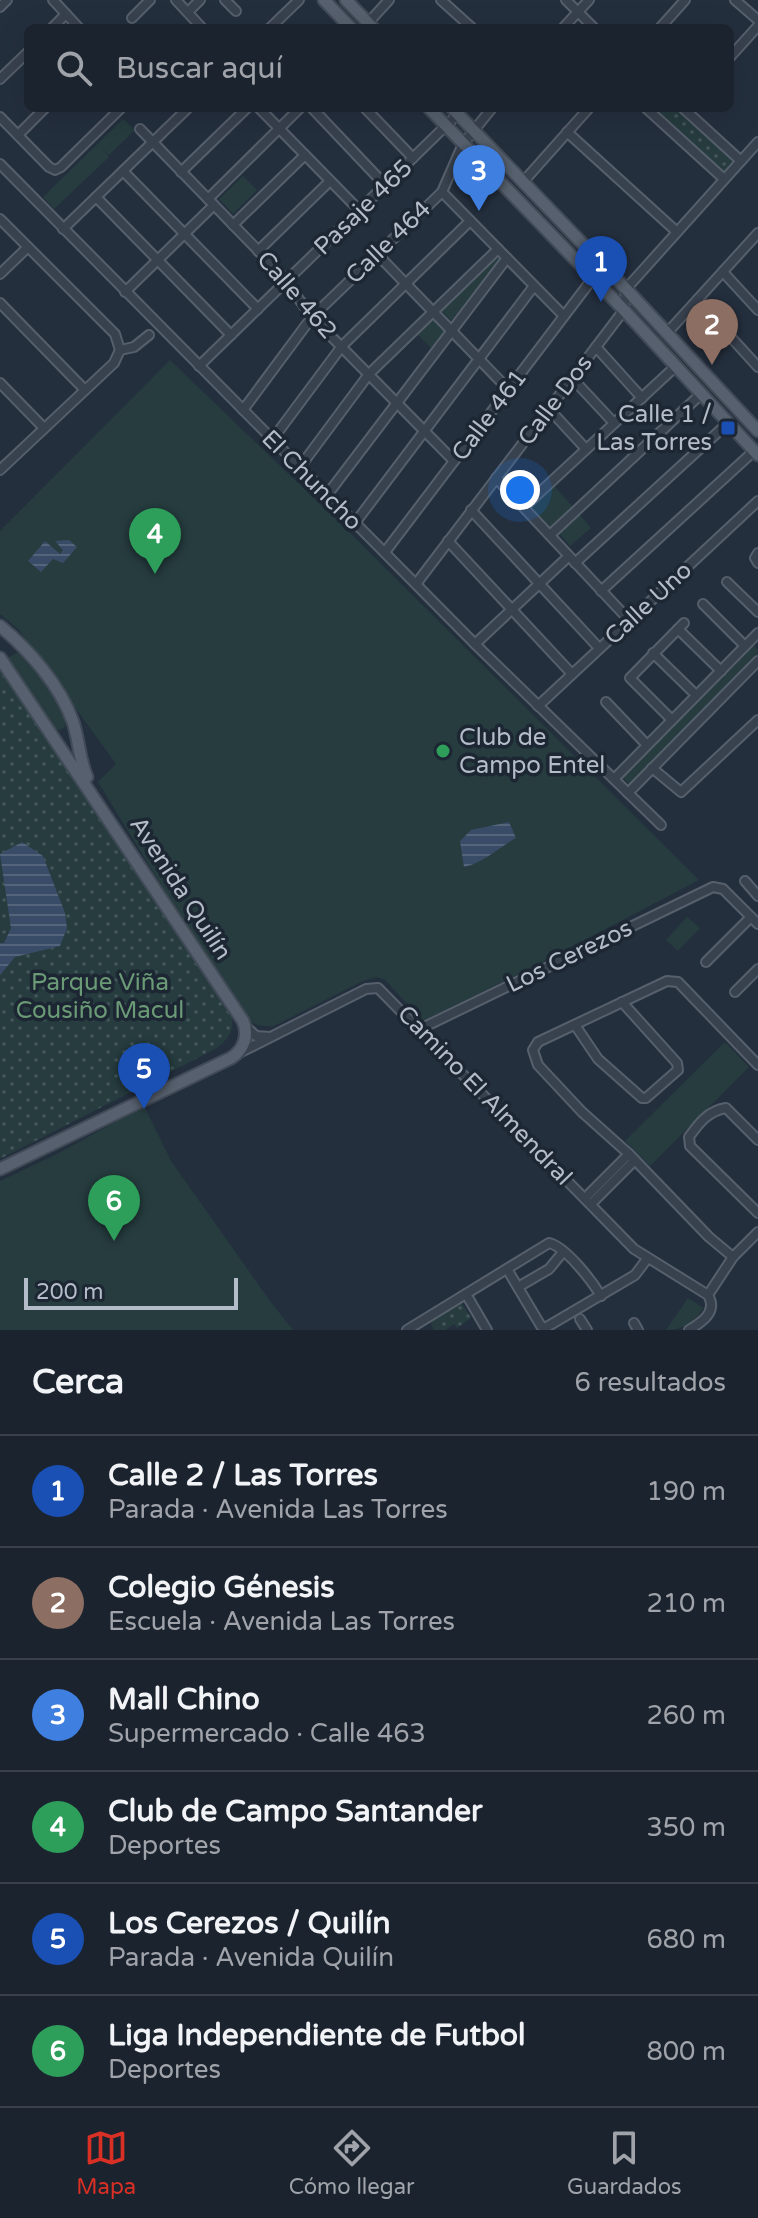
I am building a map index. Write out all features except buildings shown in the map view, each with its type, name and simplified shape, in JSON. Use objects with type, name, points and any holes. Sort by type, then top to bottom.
[{"type":"main road","points":[[324,0],[347,24]]},
{"type":"main road","points":[[346,0],[370,24]]},
{"type":"main road","points":[[433,112],[624,310],[756,453]]},
{"type":"main road","points":[[456,112],[758,431]]},
{"type":"main road","name":"Avenida Quilín","points":[[0,626],[25,649],[58,692],[72,719],[81,761],[92,792]]},
{"type":"main road","points":[[2,660],[8,650],[17,646],[25,649]]},
{"type":"main road","name":"Avenida Quilín","points":[[2,660],[234,1009],[243,1033]]},
{"type":"main road","points":[[49,728],[65,732],[71,727],[72,719]]},
{"type":"main road","points":[[243,1033],[258,1043]]},
{"type":"main road","points":[[0,1169],[236,1054],[243,1033]]},
{"type":"main road","points":[[219,1063],[243,1033]]},
{"type":"street","points":[[0,7],[7,0]]},
{"type":"street","points":[[53,0],[75,24]]},
{"type":"street","points":[[132,18],[150,0]]},
{"type":"street","points":[[176,0],[198,24]]},
{"type":"street","points":[[188,12],[200,0]]},
{"type":"street","points":[[225,0],[236,11]]},
{"type":"street","points":[[274,24],[299,0]]},
{"type":"street","points":[[372,24],[389,0]]},
{"type":"street","points":[[441,0],[468,24]]},
{"type":"street","points":[[566,0],[590,24]]},
{"type":"street","points":[[567,24],[589,0]]},
{"type":"street","points":[[664,24],[685,0]]},
{"type":"street","points":[[734,52],[758,23],[735,0]]},
{"type":"street","points":[[56,24],[66,14]]},
{"type":"street","points":[[279,19],[284,24]]},
{"type":"street","points":[[0,79],[24,56]]},
{"type":"street","points":[[18,135],[41,112]]},
{"type":"street","points":[[0,117],[55,170],[117,112]]},
{"type":"street","points":[[63,229],[184,112]]},
{"type":"street","points":[[181,172],[243,112]]},
{"type":"street","points":[[263,112],[359,210]]},
{"type":"street","points":[[125,292],[185,233],[296,112]]},
{"type":"street","points":[[316,112],[385,185]]},
{"type":"street","points":[[369,112],[413,158]]},
{"type":"street","name":"Pasaje 465","points":[[199,366],[446,126],[454,112]]},
{"type":"street","name":"Calle 464","points":[[243,410],[312,317],[442,192],[463,144],[489,112]]},
{"type":"street","points":[[523,182],[585,112]]},
{"type":"street","points":[[650,112],[724,179]]},
{"type":"street","points":[[687,112],[741,161]]},
{"type":"street","name":"Calle 462","points":[[140,129],[258,251],[312,317],[454,461]]},
{"type":"street","points":[[567,132],[677,232]]},
{"type":"street","points":[[624,310],[626,289],[758,142]]},
{"type":"street","points":[[233,225],[305,155]]},
{"type":"street","name":"El Chuncho","points":[[0,164],[475,644],[661,825]]},
{"type":"street","points":[[123,171],[258,309]]},
{"type":"street","points":[[258,251],[330,181]]},
{"type":"street","points":[[442,192],[564,316]]},
{"type":"street","points":[[96,197],[231,335]]},
{"type":"street","points":[[272,440],[342,346],[470,221]]},
{"type":"street","points":[[1,223],[115,334],[120,350],[114,363],[1,466]]},
{"type":"street","points":[[667,333],[758,233]]},
{"type":"street","points":[[0,274],[28,247]]},
{"type":"street","points":[[300,467],[369,374],[498,249]]},
{"type":"street","points":[[377,254],[508,389]]},
{"type":"street","points":[[327,495],[507,258]]},
{"type":"street","points":[[723,272],[758,310]]},
{"type":"street","name":"Calle 461","points":[[385,552],[593,278]]},
{"type":"street","points":[[355,523],[534,286]]},
{"type":"street","points":[[697,300],[758,367]]},
{"type":"street","points":[[0,303],[85,390]]},
{"type":"street","name":"Calle Dos","points":[[416,584],[624,310]]},
{"type":"street","points":[[120,350],[134,347],[149,335]]},
{"type":"street","points":[[596,347],[642,398]]},
{"type":"street","points":[[524,507],[676,366]]},
{"type":"street","points":[[572,378],[614,423]]},
{"type":"street","points":[[0,383],[44,428]]},
{"type":"street","points":[[550,535],[701,394]]},
{"type":"street","points":[[549,409],[586,449]]},
{"type":"street","points":[[475,644],[539,584],[728,423]]},
{"type":"street","points":[[601,591],[756,453]]},
{"type":"street","points":[[496,478],[629,620]]},
{"type":"street","name":"Calle Uno","points":[[538,706],[758,501]]},
{"type":"street","points":[[471,510],[599,648]]},
{"type":"street","points":[[448,541],[572,674]]},
{"type":"street","points":[[727,582],[758,612]]},
{"type":"street","points":[[703,604],[745,646]]},
{"type":"street","points":[[672,720],[630,679],[631,674],[681,626],[721,671]]},
{"type":"street","points":[[614,779],[756,638]]},
{"type":"street","points":[[653,653],[696,695]]},
{"type":"street","points":[[628,793],[758,661]]},
{"type":"street","points":[[606,702],[647,745]]},
{"type":"street","points":[[652,768],[681,792],[758,720]]},
{"type":"street","points":[[745,881],[758,896]]},
{"type":"street","name":"Los Cerezos","points":[[420,1029],[713,887],[718,886],[751,917]]},
{"type":"street","points":[[706,962],[751,917],[758,924]]},
{"type":"street","points":[[735,992],[758,969]]},
{"type":"street","points":[[733,1257],[671,1201],[632,1157],[554,1083],[538,1065],[533,1050],[538,1042],[667,981],[678,982],[758,1065]]},
{"type":"street","name":"Camino El Almendral","points":[[236,1054],[374,987],[383,990],[634,1249],[710,1299]]},
{"type":"street","points":[[575,1025],[598,1059],[642,1098],[646,1098],[678,1070],[677,1063],[622,1002]]},
{"type":"street","points":[[243,1033],[270,1037]]},
{"type":"street","points":[[758,1140],[726,1108],[716,1110],[701,1120],[689,1137],[690,1146],[758,1213]]},
{"type":"street","points":[[588,1201],[632,1157]]},
{"type":"street","points":[[689,1330],[706,1318],[710,1299],[733,1257],[758,1232]]},
{"type":"street","points":[[407,1330],[547,1244],[555,1244],[592,1282],[601,1296]]},
{"type":"street","points":[[518,1287],[549,1269],[563,1252]]},
{"type":"street","points":[[507,1269],[542,1328],[635,1275],[647,1259]]},
{"type":"street","points":[[466,1294],[487,1330]]},
{"type":"street","points":[[580,1319],[587,1330]]},
{"type":"street","points":[[425,1320],[431,1330]]},
{"type":"green space","points":[[654,112],[681,112],[735,161],[724,174]]},
{"type":"green space","points":[[123,119],[135,130],[109,155],[102,148],[109,157],[54,209],[43,197]]},
{"type":"green space","points":[[243,176],[257,190],[233,214],[219,199]]},
{"type":"green space","points":[[496,254],[500,258],[451,321],[440,309]]},
{"type":"green space","points":[[433,315],[446,329],[431,348],[416,333]]},
{"type":"green space","points":[[170,360],[350,533],[699,880],[423,1021],[385,980],[377,977],[363,981],[274,1026],[256,1024],[240,1014],[98,782],[116,764],[18,629],[0,614],[0,531]]},
{"type":"green space","points":[[554,486],[573,507],[550,527],[531,507]]},
{"type":"green space","points":[[580,515],[591,528],[570,546],[559,533]]},
{"type":"green space","points":[[753,645],[758,650],[758,658],[630,785],[621,776]]},
{"type":"green space","points":[[19,652],[34,665],[53,693],[67,721],[64,728],[59,730],[52,727],[9,665],[9,657]]},
{"type":"green space","name":"Parque Viña Cousiño Macul","points":[[0,665],[165,912],[232,1018],[232,1027],[217,1048],[0,1159]]},
{"type":"green space","points":[[687,917],[700,928],[678,951],[666,940]]},
{"type":"green space","points":[[725,1042],[749,1067],[650,1166],[625,1141]]},
{"type":"green space","points":[[144,1106],[171,1161],[293,1330],[0,1330],[0,1181],[59,1153]]},
{"type":"green space","points":[[688,1298],[704,1308],[688,1324],[666,1330]]},
{"type":"green space","points":[[462,1303],[471,1318],[457,1328],[454,1324],[445,1330],[434,1330],[431,1324],[433,1319]]},
{"type":"water","points":[[69,540],[77,547],[63,563],[53,559],[41,572],[28,561],[45,541],[60,554],[63,550],[55,541]]},
{"type":"water","points":[[509,822],[516,838],[484,859],[464,867],[460,841],[471,830]]},
{"type":"water","points":[[22,842],[43,856],[65,913],[67,928],[60,946],[15,957],[0,975],[0,943],[4,943],[11,928],[0,854]]},
{"type":"place","name":"Mall Chino","points":[[479,211]]},
{"type":"place","name":"Calle 2 / Las Torres","points":[[601,302]]},
{"type":"place","name":"Colegio Génesis","points":[[712,365]]},
{"type":"place","name":"Calle 1 / Las Torres","points":[[728,428]]},
{"type":"place","name":"Club de Campo Santander","points":[[155,574]]},
{"type":"place","name":"Club de Campo Entel","points":[[443,751]]},
{"type":"place","name":"Los Cerezos / Quilín","points":[[144,1109]]},
{"type":"place","name":"Liga Independiente de Futbol","points":[[114,1241]]}]
